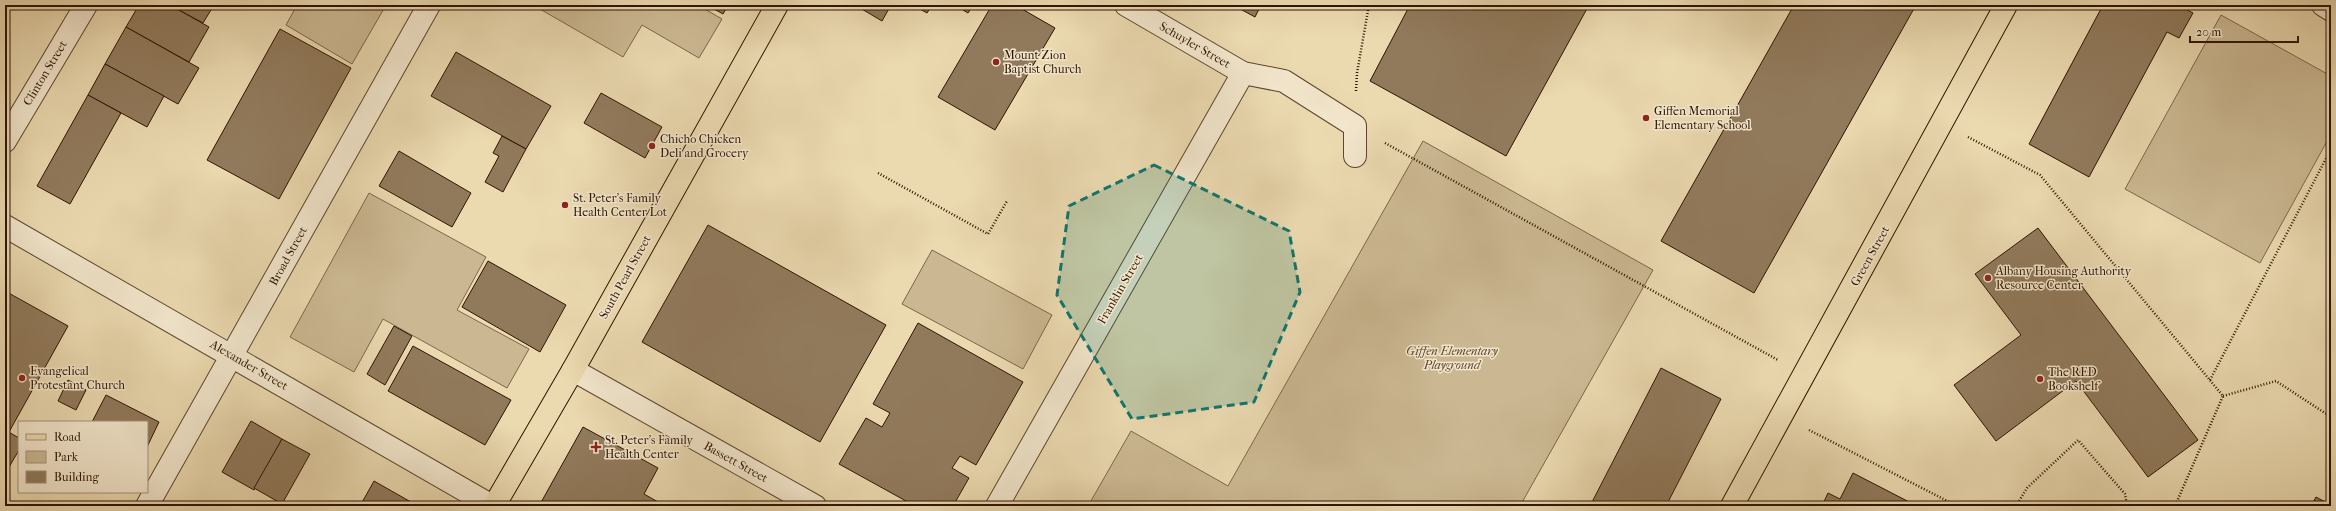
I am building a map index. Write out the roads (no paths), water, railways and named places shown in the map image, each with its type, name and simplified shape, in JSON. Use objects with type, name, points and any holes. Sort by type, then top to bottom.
[{"type":"main road","name":"South Pearl Street","points":[[493,506],[573,370],[777,5]]},
{"type":"main road","name":"Green Street","points":[[1732,506],[1943,123],[2006,5]]},
{"type":"street","name":"Clinton Street","points":[[5,141],[86,5]]},
{"type":"street","name":"Broad Street","points":[[147,506],[429,5]]},
{"type":"street","name":"Schuyler Street","points":[[1126,5],[1243,73],[1284,81],[1355,126],[1355,156]]},
{"type":"street","points":[[2323,5],[2331,10]]},
{"type":"street","name":"Franklin Street","points":[[997,506],[1243,73]]},
{"type":"street","name":"Alexander Street","points":[[5,226],[493,506]]},
{"type":"street","name":"Bassett Street","points":[[573,370],[815,506]]},
{"type":"place","name":"Mount Zion Baptist Church","points":[[996,62]]},
{"type":"place","name":"Giffen Memorial Elementary School","points":[[1646,118]]},
{"type":"place","name":"Chicho Chicken Deli and Grocery","points":[[652,146]]},
{"type":"place","name":"St. Peter's Family Health Center Lot","points":[[565,205]]},
{"type":"place","name":"Albany Housing Authority Resource Center","points":[[1988,278]]},
{"type":"place","name":"Evangelical Protestant Church","points":[[22,378]]},
{"type":"place","name":"The RED Bookshelf","points":[[2040,379]]},
{"type":"place","name":"St. Peter's Family Health Center","points":[[596,447]]},
{"type":"park label","name":"Giffen Elementary Playground","points":[[1452,358]]}]
